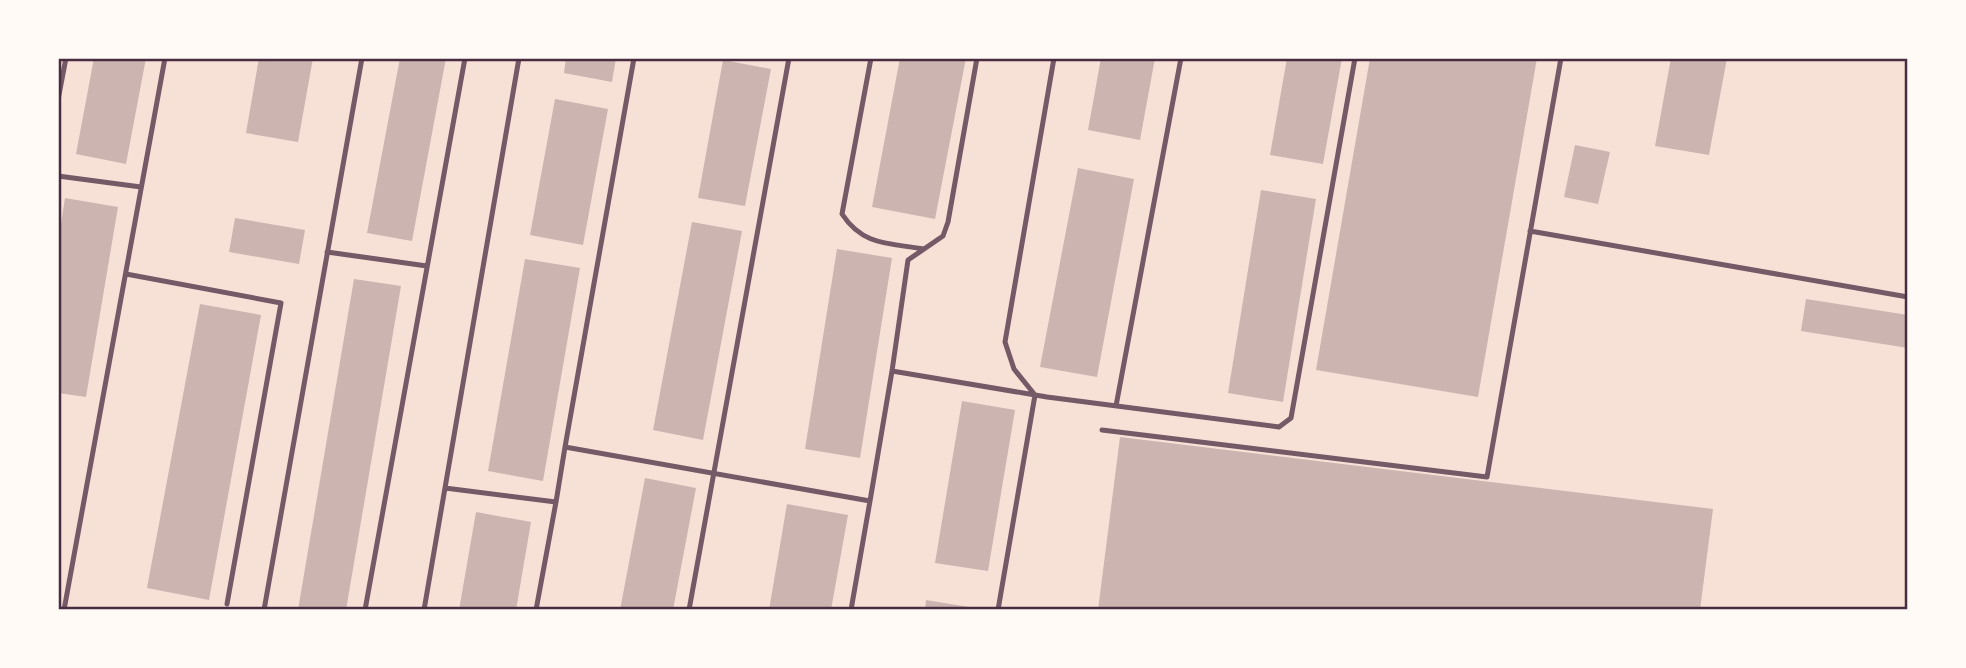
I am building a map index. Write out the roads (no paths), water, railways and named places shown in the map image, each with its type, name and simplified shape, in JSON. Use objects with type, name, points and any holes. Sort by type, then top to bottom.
[{"type":"lane","points":[[58,100],[66,58]]},
{"type":"lane","points":[[64,610],[165,58]]},
{"type":"lane","points":[[264,610],[362,58]]},
{"type":"lane","points":[[365,610],[465,58]]},
{"type":"lane","points":[[424,610],[519,58]]},
{"type":"lane","points":[[536,610],[634,58]]},
{"type":"lane","points":[[689,610],[789,58]]},
{"type":"lane","points":[[871,58],[842,215],[854,232],[870,239],[924,249]]},
{"type":"lane","points":[[851,610],[908,260],[943,236],[948,222],[977,58]]},
{"type":"lane","points":[[998,610],[1035,395],[1014,369],[1005,342],[1054,58]]},
{"type":"lane","points":[[1116,406],[1181,58]]},
{"type":"lane","points":[[892,371],[1035,395],[1279,427],[1291,418],[1355,58]]},
{"type":"lane","points":[[1101,430],[1487,477],[1561,58]]},
{"type":"lane","points":[[58,176],[141,187]]},
{"type":"lane","points":[[1531,231],[1908,297]]},
{"type":"lane","points":[[327,252],[427,267]]},
{"type":"lane","points":[[125,274],[281,303],[227,604]]},
{"type":"lane","points":[[565,447],[870,501]]},
{"type":"lane","points":[[445,488],[556,502]]}]
